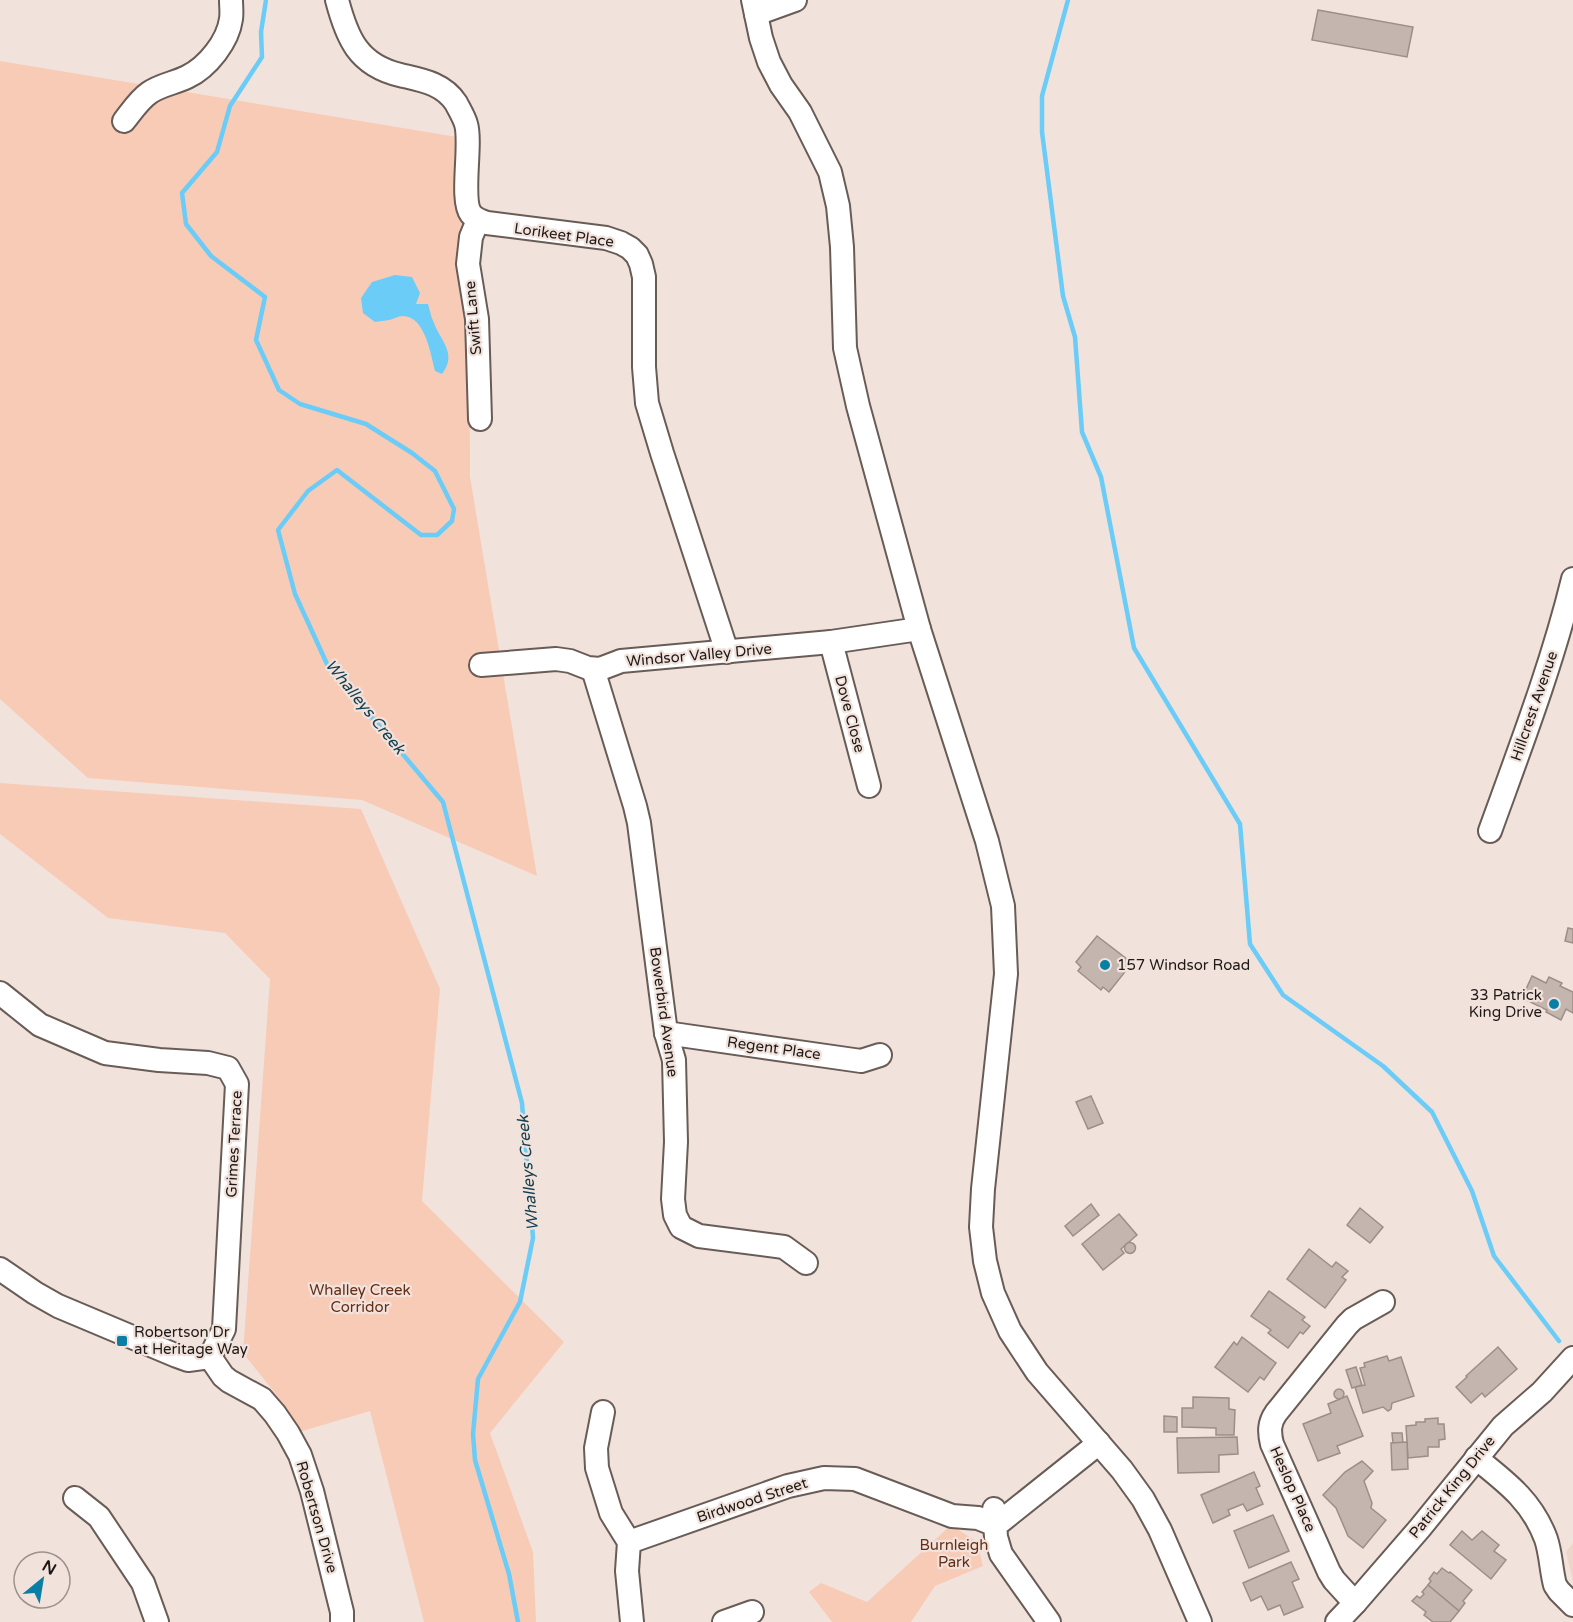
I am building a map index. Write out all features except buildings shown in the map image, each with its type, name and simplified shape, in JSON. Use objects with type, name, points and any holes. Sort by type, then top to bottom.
[{"type":"street","points":[[124,121],[147,94],[189,76],[211,58],[223,40],[231,20],[231,0]]},
{"type":"street","points":[[337,0],[348,36],[360,53],[374,64],[398,75],[422,79],[439,87],[455,101],[466,124],[467,204],[472,215],[478,220]]},
{"type":"street","points":[[795,0],[754,7],[761,38],[781,85],[800,112],[830,172],[838,207],[842,247],[845,348],[858,406],[919,629],[987,841],[1003,906],[1006,974],[983,1189],[981,1227],[985,1261],[993,1293],[1002,1316],[1019,1346],[1037,1372],[1130,1480],[1153,1516],[1200,1622]]},
{"type":"street","name":"Swift Lane","points":[[478,220],[471,237],[468,255],[470,286],[477,319],[480,419]]},
{"type":"street","name":"Lorikeet Place","points":[[478,220],[502,226],[606,238],[621,243],[638,255],[644,277],[644,367],[647,403],[728,652]]},
{"type":"street","name":"Hillcrest Avenue","points":[[1490,831],[1547,668],[1573,579]]},
{"type":"street","name":"Windsor Valley Drive","points":[[593,669],[621,662],[831,642],[919,629]]},
{"type":"street","name":"Dove Close","points":[[831,642],[869,786]]},
{"type":"street","points":[[481,664],[556,660],[570,661],[593,669]]},
{"type":"street","name":"Bowerbird Avenue","points":[[593,669],[635,806],[666,1033],[674,1060],[676,1142],[673,1198],[675,1215],[681,1227],[699,1236],[784,1247],[806,1263]]},
{"type":"street","name":"Grimes Terrace","points":[[0,993],[40,1025],[105,1053],[208,1063],[228,1068],[233,1076],[237,1084],[224,1329],[210,1357]]},
{"type":"street","name":"Regent Place","points":[[666,1033],[861,1061],[880,1055]]},
{"type":"street","points":[[0,1269],[58,1306],[177,1356],[188,1360],[210,1357]]},
{"type":"street","name":"Heslop Place","points":[[1355,1603],[1329,1572],[1272,1444],[1270,1427],[1275,1413],[1347,1325],[1353,1319],[1383,1302]]},
{"type":"street","name":"Robertson Drive","points":[[210,1357],[230,1381],[262,1399],[288,1433],[300,1455],[312,1491],[342,1611],[342,1622]]},
{"type":"street","name":"Patrick King Drive","points":[[1336,1622],[1420,1527],[1503,1426],[1542,1392],[1573,1358]]},
{"type":"street","points":[[603,1412],[596,1448],[597,1468],[611,1513],[629,1542],[627,1571],[632,1622]]},
{"type":"street","points":[[1049,1622],[1001,1554],[989,1517],[1094,1438]]},
{"type":"street","points":[[1476,1458],[1507,1483],[1531,1510],[1546,1540],[1555,1585],[1566,1600],[1573,1605]]},
{"type":"street","name":"Birdwood Street","points":[[629,1542],[788,1486],[824,1478],[855,1479],[944,1514],[960,1518],[989,1517]]},
{"type":"street","points":[[75,1498],[99,1516],[143,1583],[157,1622]]},
{"type":"street","points":[[724,1622],[752,1612]]},
{"type":"shaded area","points":[[1573,1543],[1573,1582],[1566,1552]]},
{"type":"green space","points":[[0,61],[469,139],[470,477],[537,876],[362,800],[88,778],[0,699]]},
{"type":"green space","name":"Whalley Creek Corridor","points":[[0,783],[361,809],[440,989],[422,1201],[564,1342],[490,1433],[533,1552],[536,1622],[424,1622],[370,1411],[299,1432],[283,1403],[243,1353],[270,979],[225,933],[108,918],[0,834]]},
{"type":"green space","name":"Burnleigh Park","points":[[951,1525],[977,1542],[983,1566],[935,1586],[911,1622],[832,1622],[809,1592],[821,1583],[867,1602]]},
{"type":"water","points":[[395,275],[412,277],[420,293],[416,304],[428,304],[448,354],[446,367],[442,374],[435,371],[426,338],[417,322],[411,318],[399,316],[375,322],[363,313],[361,298],[372,282]]},
{"type":"waterway","name":"Whalleys Creek","points":[[266,0],[261,32],[262,57],[230,106],[217,152],[182,193],[186,224],[211,256],[265,297],[256,340],[279,390],[300,404],[366,424],[412,453],[435,471],[454,509],[452,521],[437,535],[421,535],[337,470],[308,491],[278,530],[295,594],[327,664],[443,802],[522,1103],[533,1238],[520,1302],[478,1379],[473,1434],[475,1460],[509,1574],[518,1622]]},
{"type":"waterway","points":[[1068,0],[1042,96],[1042,132],[1063,296],[1075,337],[1082,432],[1101,477],[1134,648],[1240,824],[1250,944],[1283,995],[1383,1066],[1432,1112],[1472,1191],[1494,1256],[1559,1341]]},
{"type":"place","name":"157 Windsor Road","points":[[1105,965]]},
{"type":"place","name":"33 Patrick King Drive","points":[[1554,1004]]},
{"type":"place","name":"Robertson Dr at Heritage Way","points":[[122,1341]]}]
